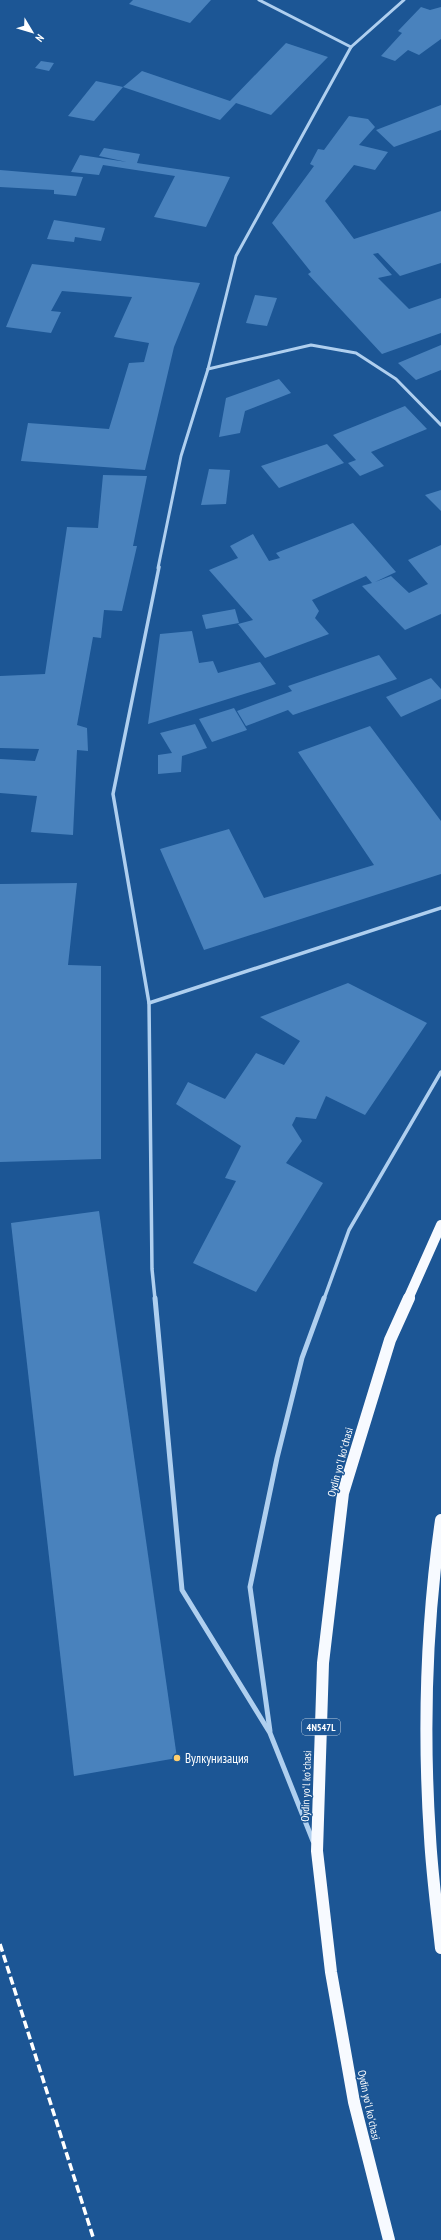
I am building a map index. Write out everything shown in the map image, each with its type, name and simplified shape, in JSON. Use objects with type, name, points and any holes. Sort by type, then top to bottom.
[{"type":"main road","name":"Oydin yoʻl koʻchasi","points":[[389,2240],[352,2094],[331,1972],[317,1851],[324,1663],[343,1493],[390,1340],[441,1225]]},
{"type":"main road","points":[[441,1520],[435,1555],[427,1680],[429,1819],[441,1948]]},
{"type":"street","points":[[259,0],[351,47]]},
{"type":"street","points":[[317,1851],[270,1733],[182,1590],[152,1269],[149,1004],[113,794],[181,456],[208,369],[236,256],[351,47],[404,0]]},
{"type":"street","points":[[208,369],[311,345],[356,353],[396,378],[441,425]]},
{"type":"street","points":[[149,1004],[441,908]]},
{"type":"street","points":[[270,1733],[250,1587],[277,1458],[302,1358],[350,1230],[441,1072]]},
{"type":"building","points":[[133,0],[211,0],[190,23],[129,4]]},
{"type":"building","points":[[421,7],[430,10],[441,7],[441,39],[419,55],[408,50],[395,61],[381,56],[402,33],[398,31]]},
{"type":"building","points":[[286,43],[328,57],[271,115],[236,103],[220,120],[123,87],[142,71],[230,101]]},
{"type":"building","points":[[41,61],[54,63],[49,71],[35,68]]},
{"type":"building","points":[[96,81],[123,87],[94,121],[68,116]]},
{"type":"building","points":[[441,105],[441,130],[394,147],[376,130]]},
{"type":"building","points":[[349,116],[368,119],[375,127],[359,145],[388,152],[375,170],[354,165],[325,201],[354,239],[441,211],[441,263],[400,276],[378,253],[373,254],[392,275],[378,278],[409,309],[441,298],[441,333],[382,354],[308,274],[311,272],[272,223],[314,166],[310,164],[318,149],[324,150]]},
{"type":"building","points":[[104,148],[140,154],[137,163],[230,177],[206,227],[154,217],[175,176],[103,165],[99,175],[71,172],[80,155],[127,162],[99,156]]},
{"type":"building","points":[[0,170],[83,177],[76,196],[54,194],[54,190],[0,187]]},
{"type":"building","points":[[54,220],[105,228],[101,241],[75,237],[74,242],[47,239]]},
{"type":"building","points":[[32,264],[200,283],[174,347],[145,470],[21,461],[28,423],[109,429],[129,363],[144,362],[149,343],[114,337],[132,297],[62,291],[51,311],[61,312],[51,333],[6,327]]},
{"type":"building","points":[[255,295],[277,298],[267,326],[246,323]]},
{"type":"building","points":[[441,345],[441,370],[416,380],[398,363]]},
{"type":"building","points":[[279,379],[291,393],[245,411],[240,433],[219,437],[226,398]]},
{"type":"building","points":[[405,406],[427,429],[371,452],[384,466],[360,476],[348,463],[356,460],[333,435]]},
{"type":"building","points":[[327,444],[344,463],[279,488],[261,466]]},
{"type":"building","points":[[209,469],[230,470],[226,504],[201,505]]},
{"type":"building","points":[[103,475],[147,476],[133,546],[137,546],[122,611],[104,610],[101,638],[93,637],[77,725],[87,728],[88,751],[77,750],[73,835],[31,832],[37,796],[0,793],[0,759],[35,761],[39,749],[0,748],[0,676],[45,674],[67,527],[98,528]]},
{"type":"building","points":[[441,490],[441,511],[425,495]]},
{"type":"building","points":[[353,523],[396,572],[375,582],[391,576],[409,593],[428,584],[408,560],[441,545],[441,614],[405,630],[362,586],[372,583],[366,576],[312,600],[319,611],[315,618],[329,634],[265,658],[238,624],[253,620],[209,570],[238,558],[230,546],[253,534],[269,561],[280,558],[276,553]]},
{"type":"building","points":[[235,609],[239,623],[206,629],[202,615]]},
{"type":"building","points":[[192,631],[199,663],[213,661],[218,673],[260,662],[276,684],[148,724],[160,634]]},
{"type":"building","points":[[379,655],[397,679],[293,715],[288,710],[246,726],[237,711],[292,691],[288,686]]},
{"type":"building","points":[[431,678],[441,689],[441,699],[401,717],[386,697]]},
{"type":"building","points":[[234,708],[247,730],[212,742],[199,719]]},
{"type":"building","points":[[195,724],[207,748],[182,756],[181,772],[158,774],[158,755],[172,753],[160,733]]},
{"type":"building","points":[[370,726],[441,821],[441,874],[204,950],[160,849],[229,829],[264,898],[374,865],[298,752]]},
{"type":"building","points":[[77,883],[68,965],[101,966],[101,1159],[0,1162],[0,884]]},
{"type":"building","points":[[348,983],[427,1023],[365,1115],[326,1096],[316,1119],[296,1117],[292,1125],[302,1141],[286,1163],[323,1183],[256,1292],[193,1263],[236,1181],[225,1178],[241,1146],[176,1104],[188,1082],[225,1099],[256,1053],[284,1065],[300,1041],[260,1017]]},
{"type":"building","points":[[99,1211],[177,1758],[74,1776],[11,1223]]},
{"type":"railway","points":[[0,1944],[94,2240]]},
{"type":"place","name":"Вулкунизация","points":[[177,1758]]}]
